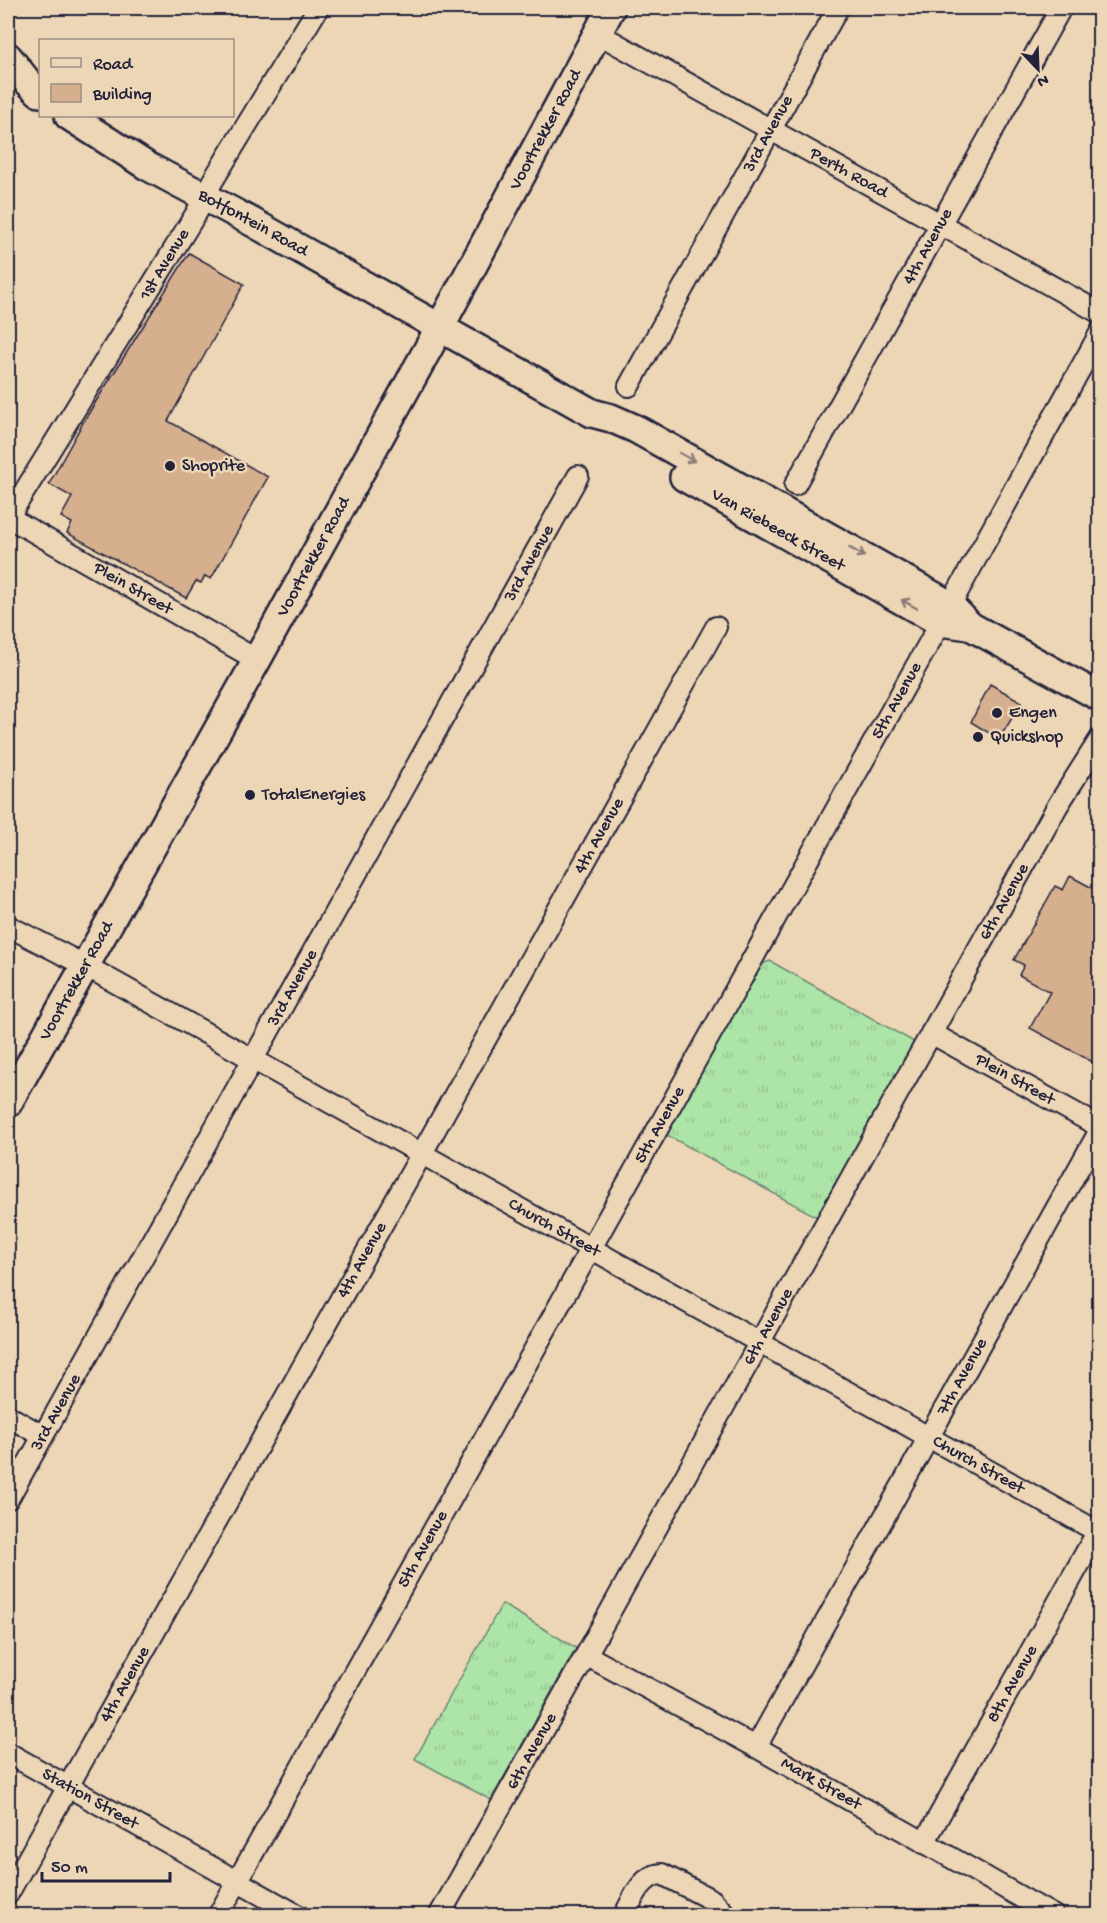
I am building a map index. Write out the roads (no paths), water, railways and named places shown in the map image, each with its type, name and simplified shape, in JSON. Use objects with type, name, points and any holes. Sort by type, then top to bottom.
[{"type":"main road","name":"Voortrekker Road","points":[[8,1103],[257,660],[440,327],[611,8]]},
{"type":"main road","points":[[8,57],[39,92]]},
{"type":"main road","name":"Botfontein Road","points":[[71,117],[147,166],[440,327]]},
{"type":"main road","name":"Van Riebeeck Street","points":[[440,327],[596,415],[605,426],[627,444],[1100,697]]},
{"type":"street","name":"1st Avenue","points":[[8,518],[197,212],[204,196],[318,8]]},
{"type":"street","name":"3rd Avenue","points":[[629,386],[838,8]]},
{"type":"street","name":"4th Avenue","points":[[795,485],[1061,8]]},
{"type":"street","name":"Perth Road","points":[[597,33],[1100,313]]},
{"type":"street","name":"5th Avenue","points":[[218,1916],[1100,333]]},
{"type":"street","name":"3rd Avenue","points":[[8,1499],[578,476]]},
{"type":"street","name":"Plein Street","points":[[8,518],[257,660]]},
{"type":"street","name":"4th Avenue","points":[[8,1894],[716,627]]},
{"type":"street","name":"6th Avenue","points":[[439,1916],[1058,805],[1100,739]]},
{"type":"street","name":"Church Street","points":[[8,926],[84,965],[1099,1531]]},
{"type":"street","name":"Plein Street","points":[[931,1033],[1100,1129]]},
{"type":"street","name":"7th Avenue","points":[[756,1747],[1100,1129]]},
{"type":"street","points":[[8,1416],[43,1436]]},
{"type":"street","name":"8th Avenue","points":[[924,1843],[1099,1531]]},
{"type":"street","name":"Mark Street","points":[[586,1655],[756,1747],[1054,1916]]},
{"type":"street","name":"Station Street","points":[[8,1753],[299,1916]]},
{"type":"street","points":[[624,1916],[645,1880],[650,1876],[662,1874],[712,1900],[727,1916]]},
{"type":"place","name":"Shoprite","points":[[170,466]]},
{"type":"place","name":"Engen","points":[[997,713]]},
{"type":"place","name":"Quickshop","points":[[978,737]]},
{"type":"place","name":"TotalEnergies","points":[[250,795]]}]
